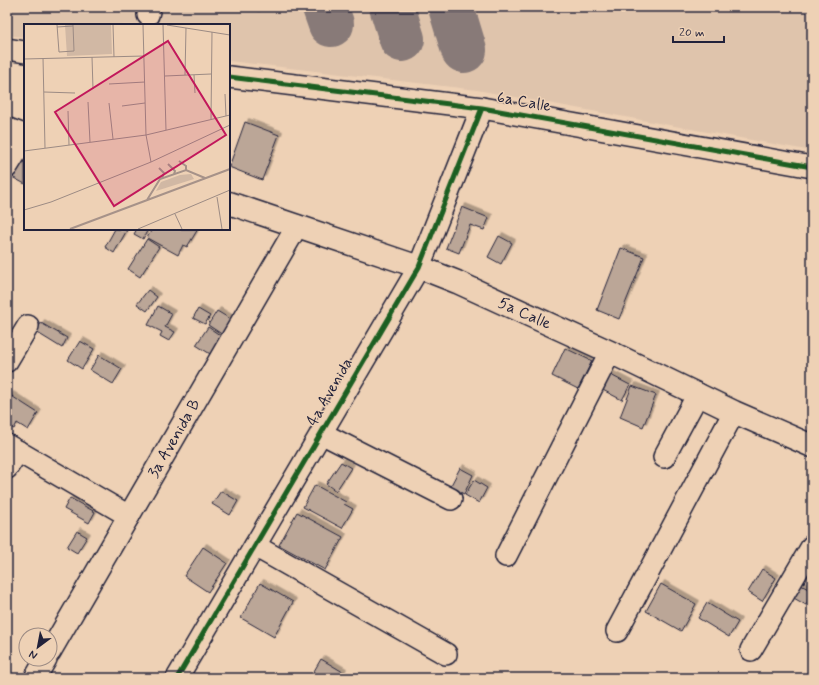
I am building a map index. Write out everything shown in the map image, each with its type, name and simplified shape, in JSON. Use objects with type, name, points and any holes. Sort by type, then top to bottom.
[{"type":"main road","points":[[7,129],[24,137]]},
{"type":"main road","name":"5a Calle","points":[[230,203],[419,267],[610,352],[734,412],[812,446]]},
{"type":"street","points":[[7,49],[24,52]]},
{"type":"street","name":"6a Calle","points":[[230,77],[482,108],[812,168]]},
{"type":"street","name":"4a Avenida","points":[[177,678],[419,267],[482,108]]},
{"type":"street","points":[[7,167],[24,139]]},
{"type":"street","name":"3a Avenida B","points":[[58,638],[297,226]]},
{"type":"street","points":[[7,361],[28,326]]},
{"type":"street","points":[[506,556],[610,352]]},
{"type":"street","points":[[664,457],[698,394]]},
{"type":"street","points":[[617,631],[734,412]]},
{"type":"street","points":[[321,433],[451,499]]},
{"type":"street","points":[[11,455],[128,516]]},
{"type":"street","points":[[255,546],[446,654]]},
{"type":"street","points":[[751,650],[812,546]]},
{"type":"street","points":[[35,678],[41,667]]},
{"type":"shaded area","points":[[7,7],[812,7],[812,151],[477,90],[230,61],[230,24],[24,24],[24,37],[7,35]]},
{"type":"building","points":[[229,7],[260,7],[260,11]]},
{"type":"building","points":[[245,122],[279,135],[262,180],[230,167]]},
{"type":"building","points":[[24,152],[24,183],[12,177]]},
{"type":"building","points":[[462,207],[489,218],[484,230],[470,225],[459,253],[446,248]]},
{"type":"building","points":[[114,230],[127,230],[114,253],[105,247]]},
{"type":"building","points":[[136,230],[148,230],[143,239],[134,234]]},
{"type":"building","points":[[151,230],[197,230],[187,247],[183,245],[178,255],[147,238]]},
{"type":"building","points":[[499,236],[512,243],[501,264],[488,257]]},
{"type":"building","points":[[147,239],[159,247],[140,277],[128,269]]},
{"type":"building","points":[[621,248],[644,257],[619,319],[597,310]]},
{"type":"building","points":[[148,290],[157,297],[147,311],[137,304]]},
{"type":"building","points":[[158,306],[172,314],[165,327],[175,332],[169,341],[160,336],[162,332],[148,325]]},
{"type":"building","points":[[198,309],[210,316],[205,324],[193,318]]},
{"type":"building","points":[[217,311],[232,320],[223,335],[208,325]]},
{"type":"building","points":[[41,323],[67,338],[62,348],[36,332]]},
{"type":"building","points":[[208,327],[227,340],[215,357],[196,345]]},
{"type":"building","points":[[80,341],[94,349],[82,369],[68,360]]},
{"type":"building","points":[[565,348],[592,361],[578,389],[552,376]]},
{"type":"building","points":[[99,355],[122,369],[113,384],[90,370]]},
{"type":"building","points":[[603,371],[630,385],[622,400],[595,386]]},
{"type":"building","points":[[632,386],[656,395],[643,427],[620,417]]},
{"type":"building","points":[[10,395],[38,413],[28,430],[17,423],[14,429],[7,425],[9,418],[7,417],[7,401]]},
{"type":"building","points":[[341,462],[351,468],[336,491],[326,484]]},
{"type":"building","points":[[460,468],[473,475],[464,494],[450,487]]},
{"type":"building","points":[[474,480],[487,488],[479,503],[465,495]]},
{"type":"building","points":[[315,485],[346,502],[344,504],[353,509],[342,528],[303,507]]},
{"type":"building","points":[[221,491],[238,501],[230,515],[212,504]]},
{"type":"building","points":[[70,498],[95,512],[89,523],[64,509]]},
{"type":"building","points":[[297,512],[343,537],[325,570],[279,545]]},
{"type":"building","points":[[77,531],[87,537],[77,553],[67,547]]},
{"type":"building","points":[[203,547],[227,563],[208,592],[184,576]]},
{"type":"building","points":[[762,569],[776,578],[762,601],[748,592]]},
{"type":"building","points":[[260,583],[293,602],[274,637],[241,618]]},
{"type":"building","points":[[661,584],[696,604],[681,631],[646,611]]},
{"type":"building","points":[[799,584],[812,591],[806,605],[792,597]]},
{"type":"building","points":[[707,603],[738,622],[729,637],[698,618]]},
{"type":"building","points":[[321,659],[343,672],[340,678],[310,678]]},
{"type":"taxiway","points":[[325,7],[331,24]]},
{"type":"taxiway","points":[[392,7],[402,39]]},
{"type":"taxiway","points":[[451,7],[464,50]]},
{"type":"cycle path","points":[[230,77],[482,108],[812,167]]},
{"type":"cycle path","points":[[177,678],[419,267],[482,108]]}]
